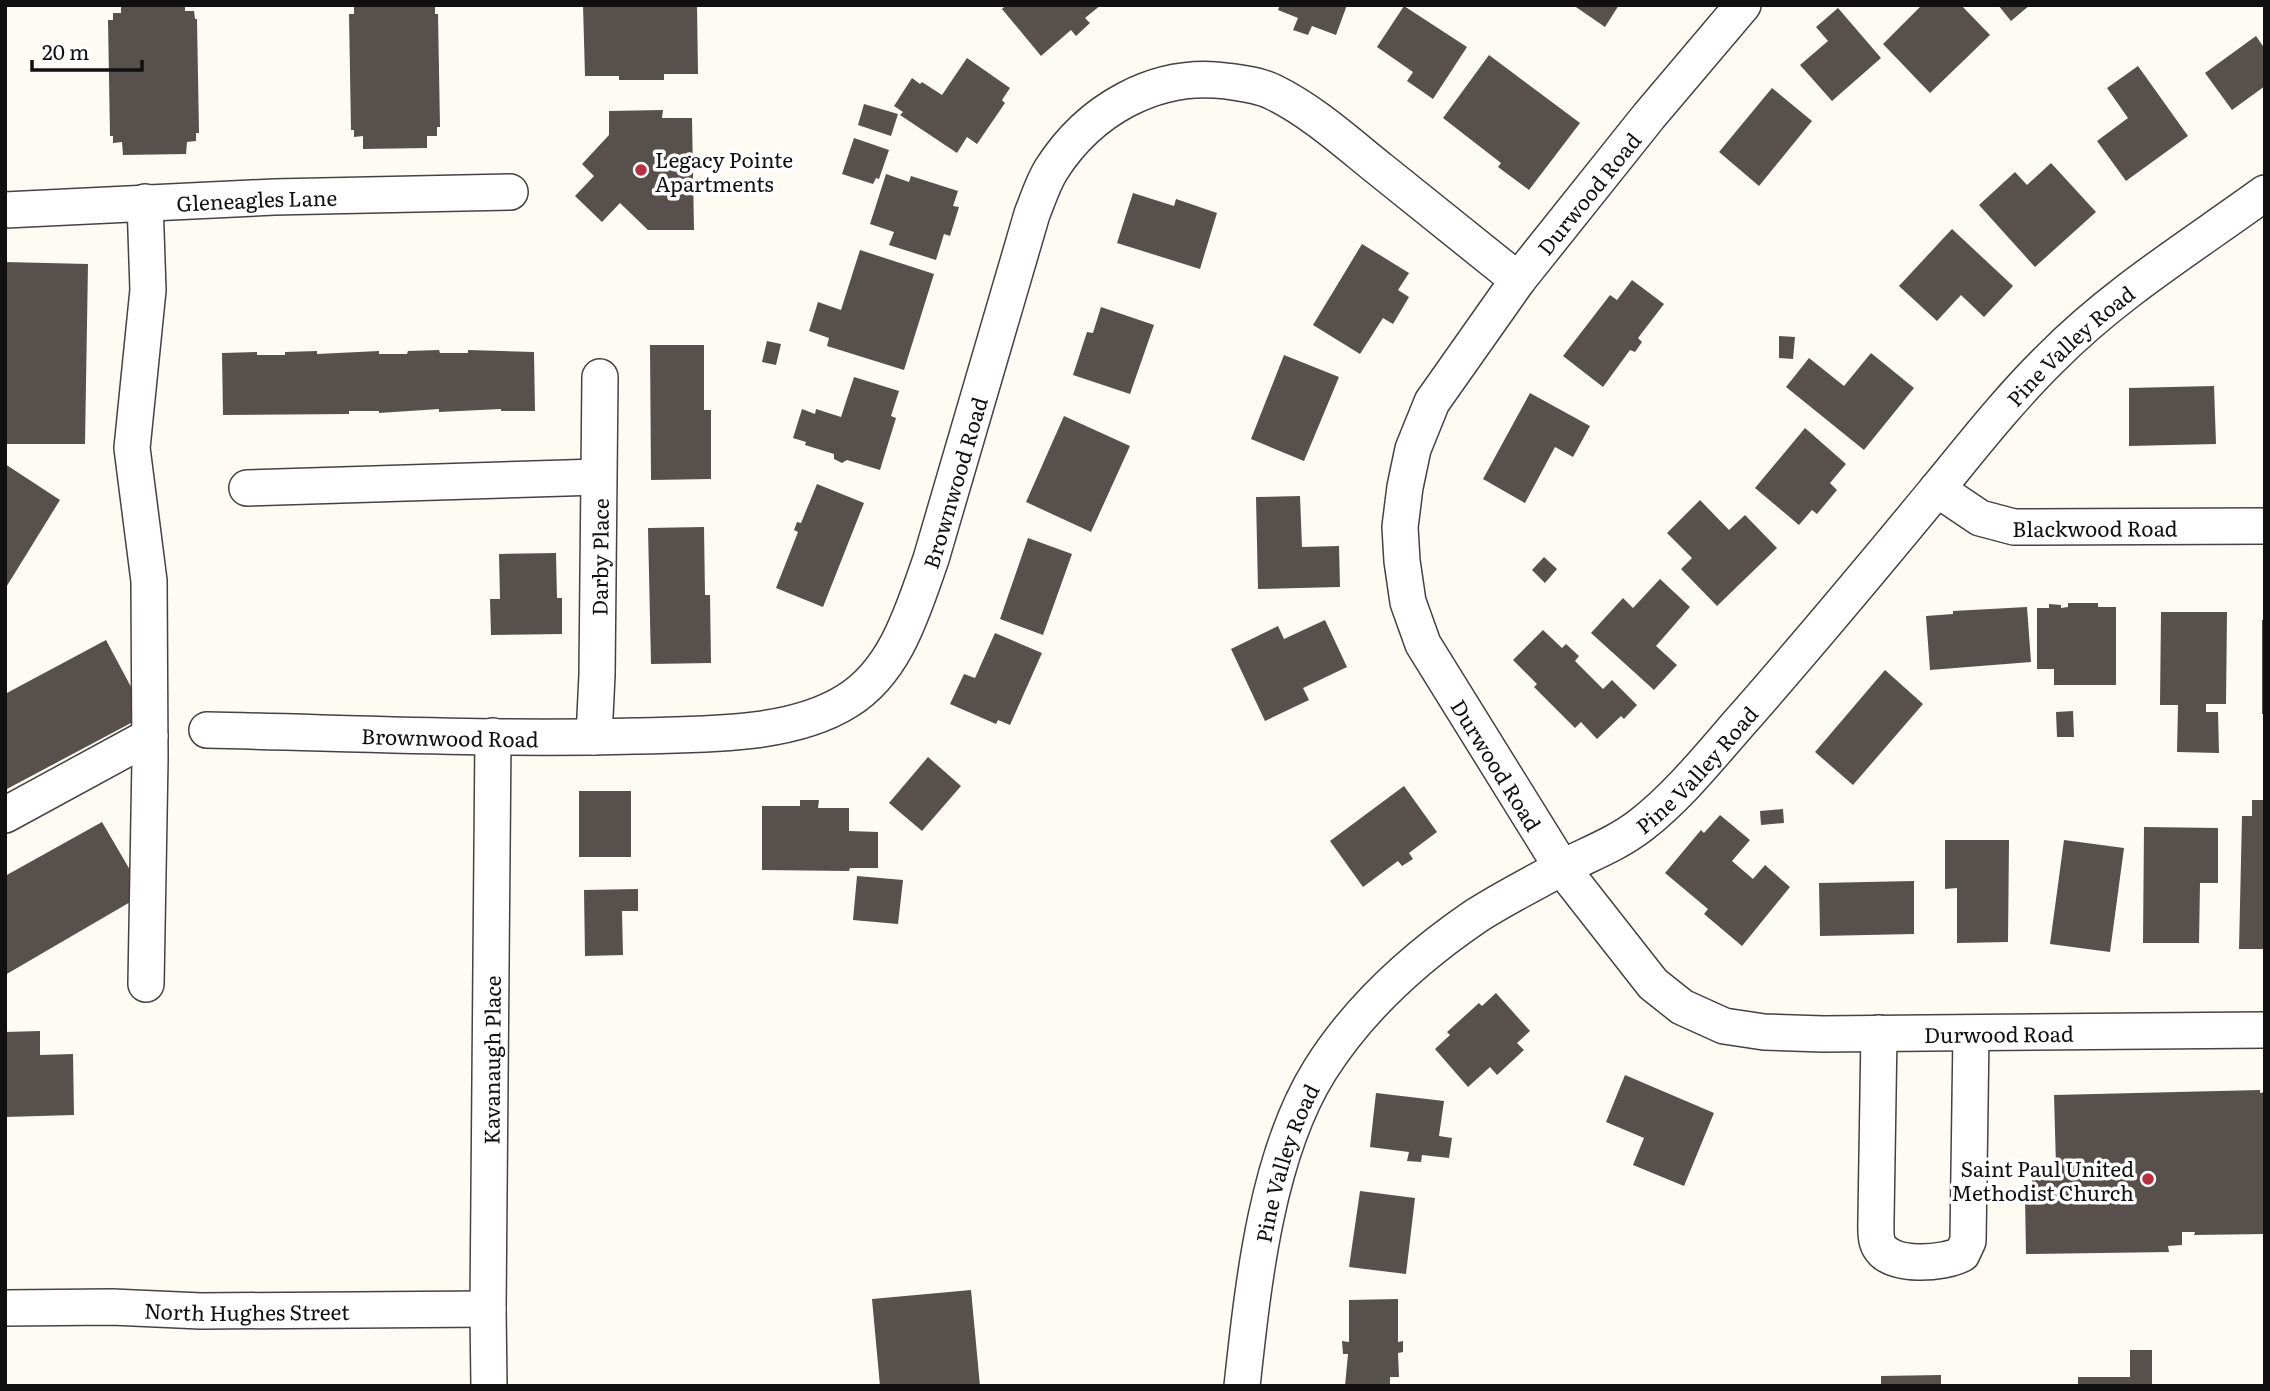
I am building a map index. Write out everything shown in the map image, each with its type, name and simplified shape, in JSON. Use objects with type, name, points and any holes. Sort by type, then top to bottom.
[{"type":"street","name":"Durwood Road","points":[[1743,5],[1649,116],[1518,280],[1432,402],[1413,449],[1400,527],[1408,602],[1423,643],[1562,868],[1653,984],[1682,1007],[1724,1026],[1764,1032],[1971,1034],[2265,1030]]},
{"type":"street","name":"Brownwood Road","points":[[207,730],[594,737],[703,733],[766,728],[810,718],[846,702],[870,683],[889,659],[912,611],[931,559],[1041,192],[1050,172],[1071,142],[1093,120],[1116,104],[1156,87],[1195,80],[1237,82],[1270,90],[1327,127],[1518,280]]},
{"type":"street","name":"Gleneagles Lane","points":[[5,210],[274,197],[510,192]]},
{"type":"street","name":"Pine Valley Road","points":[[1241,1386],[1257,1266],[1278,1169],[1302,1102],[1320,1070],[1370,1005],[1434,948],[1480,914],[1562,868],[1603,850],[1641,825],[1684,784],[2051,358],[2119,298],[2265,194]]},
{"type":"street","points":[[145,202],[148,290],[132,447],[149,581],[150,736],[146,984]]},
{"type":"street","name":"Darby Place","points":[[594,737],[600,377]]},
{"type":"street","points":[[247,488],[598,477]]},
{"type":"street","name":"Blackwood Road","points":[[1937,489],[1980,518],[2014,527],[2265,526]]},
{"type":"street","points":[[5,815],[150,736]]},
{"type":"street","name":"Kavanaugh Place","points":[[489,1386],[494,736]]},
{"type":"street","points":[[1879,1033],[1877,1244],[1888,1256],[1899,1261],[1951,1260],[1962,1254],[1968,1241],[1971,1034]]},
{"type":"street","name":"North Hughes Street","points":[[5,1308],[112,1307],[201,1311],[488,1310]]},
{"type":"building","points":[[121,5],[185,5],[185,11],[194,11],[197,19],[199,133],[196,133],[196,141],[187,142],[186,154],[123,155],[122,142],[113,143],[113,136],[110,136],[108,20],[113,20],[113,13],[121,13]]},
{"type":"building","points":[[435,5],[435,14],[438,14],[440,127],[437,127],[437,136],[427,136],[427,148],[363,149],[363,136],[354,137],[354,130],[351,130],[349,14],[354,14],[354,7]]},
{"type":"building","points":[[583,5],[697,5],[698,74],[664,74],[664,80],[619,80],[619,76],[585,76]]},
{"type":"building","points":[[1006,5],[1101,5],[1085,18],[1090,23],[1076,36],[1071,30],[1041,56],[1002,9]]},
{"type":"building","points":[[1280,5],[1347,5],[1336,35],[1312,26],[1308,35],[1293,30],[1298,18],[1278,10]]},
{"type":"building","points":[[1573,5],[1619,5],[1605,27]]},
{"type":"building","points":[[1922,5],[1961,5],[1990,35],[1930,93],[1883,44]]},
{"type":"building","points":[[1998,5],[2030,5],[2011,21]]},
{"type":"building","points":[[1404,6],[1467,47],[1433,99],[1407,81],[1413,72],[1377,47]]},
{"type":"building","points":[[1838,8],[1881,58],[1832,101],[1800,65],[1828,41],[1816,27]]},
{"type":"building","points":[[2256,36],[2265,49],[2265,86],[2232,110],[2205,73]]},
{"type":"building","points":[[1489,55],[1580,123],[1529,190],[1498,167],[1501,163],[1443,118]]},
{"type":"building","points":[[967,58],[1010,88],[1002,100],[1005,103],[977,144],[967,137],[957,153],[900,115],[903,112],[894,106],[912,78],[942,95]]},
{"type":"building","points":[[2138,66],[2188,136],[2126,181],[2097,141],[2128,118],[2107,88]]},
{"type":"building","points":[[1772,88],[1812,121],[1759,186],[1719,152]]},
{"type":"building","points":[[864,104],[898,114],[891,136],[858,125]]},
{"type":"building","name":"Legacy Pointe Apartments","points":[[663,110],[662,118],[692,118],[694,230],[648,230],[620,203],[602,222],[575,196],[594,176],[582,164],[609,135],[609,111]]},
{"type":"building","points":[[854,138],[889,150],[879,179],[876,178],[873,184],[842,174]]},
{"type":"building","points":[[2051,163],[2096,212],[2035,267],[1979,205],[2015,172],[2027,185]]},
{"type":"building","points":[[886,174],[909,182],[911,176],[958,191],[953,206],[959,207],[950,236],[944,234],[936,260],[889,245],[894,232],[870,224]]},
{"type":"building","points":[[1133,193],[1174,206],[1176,199],[1217,213],[1200,269],[1117,243]]},
{"type":"building","points":[[1952,229],[2013,286],[1984,317],[1961,295],[1937,321],[1899,286]]},
{"type":"building","points":[[1362,244],[1409,273],[1398,290],[1409,297],[1393,324],[1383,318],[1360,354],[1313,325]]},
{"type":"building","points":[[860,250],[934,274],[904,370],[827,346],[829,338],[809,331],[818,302],[841,310]]},
{"type":"building","points":[[5,262],[88,264],[85,444],[5,444]]},
{"type":"building","points":[[1632,280],[1664,304],[1638,338],[1642,342],[1635,352],[1630,350],[1603,387],[1563,356],[1610,295],[1617,300]]},
{"type":"building","points":[[1101,307],[1154,325],[1130,394],[1073,375],[1087,332],[1093,333]]},
{"type":"building","points":[[1779,336],[1795,337],[1793,359],[1779,358]]},
{"type":"building","points":[[767,341],[781,344],[776,365],[762,362]]},
{"type":"building","points":[[650,345],[704,345],[704,410],[711,410],[711,479],[651,480]]},
{"type":"building","points":[[439,350],[440,353],[468,353],[468,350],[534,352],[535,411],[501,409],[439,412],[439,409],[379,413],[349,411],[349,414],[223,415],[222,353],[257,352],[257,355],[285,355],[285,352],[317,351],[317,354],[379,351],[379,354],[407,354],[408,351]]},
{"type":"building","points":[[1871,353],[1914,388],[1864,450],[1786,387],[1809,358],[1844,386]]},
{"type":"building","points":[[1284,355],[1339,377],[1304,461],[1251,439]]},
{"type":"building","points":[[854,377],[899,391],[891,416],[896,418],[880,470],[847,460],[842,463],[834,459],[834,454],[805,445],[806,442],[793,438],[802,409],[815,414],[816,409],[841,417]]},
{"type":"building","points":[[2214,386],[2216,444],[2129,446],[2129,388]]},
{"type":"building","points":[[1530,393],[1590,426],[1573,457],[1555,447],[1525,503],[1483,479]]},
{"type":"building","points":[[1064,416],[1130,446],[1091,532],[1026,502]]},
{"type":"building","points":[[1805,428],[1846,464],[1830,483],[1837,490],[1817,514],[1812,510],[1799,525],[1755,488]]},
{"type":"building","points":[[5,464],[60,500],[5,589]]},
{"type":"building","points":[[817,484],[864,503],[823,607],[776,588],[798,532],[794,530],[797,522],[801,523]]},
{"type":"building","points":[[1300,496],[1302,547],[1339,546],[1340,587],[1258,589],[1256,497]]},
{"type":"building","points":[[1700,500],[1729,530],[1745,515],[1777,548],[1717,606],[1681,569],[1692,558],[1667,533]]},
{"type":"building","points":[[704,527],[705,595],[710,595],[711,663],[651,664],[648,528]]},
{"type":"building","points":[[1028,538],[1072,554],[1043,635],[1000,619]]},
{"type":"building","points":[[556,553],[557,598],[562,598],[562,634],[491,635],[490,599],[500,599],[499,554]]},
{"type":"building","points":[[1544,557],[1557,569],[1545,583],[1532,570]]},
{"type":"building","points":[[1660,579],[1690,607],[1656,646],[1677,665],[1654,690],[1591,633],[1623,598],[1633,608]]},
{"type":"building","points":[[2068,603],[2098,603],[2098,607],[2116,607],[2116,685],[2054,685],[2054,669],[2037,669],[2037,608],[2049,608],[2049,604],[2068,607]]},
{"type":"building","points":[[2027,607],[2031,662],[1930,670],[1926,616],[1953,614],[1953,611]]},
{"type":"building","points":[[2161,612],[2227,612],[2226,704],[2206,704],[2206,712],[2218,712],[2219,753],[2177,752],[2178,705],[2160,705]]},
{"type":"building","points":[[1325,620],[1347,667],[1303,688],[1309,700],[1265,721],[1231,649],[1278,626],[1284,639]]},
{"type":"building","points":[[2262,620],[2265,620],[2265,714],[2262,714]]},
{"type":"building","points":[[1543,630],[1562,648],[1566,644],[1579,656],[1575,661],[1603,689],[1612,680],[1637,705],[1624,719],[1621,716],[1597,739],[1581,722],[1575,728],[1534,687],[1537,684],[1513,660]]},
{"type":"building","points":[[995,633],[1042,653],[1010,725],[998,720],[996,724],[950,704],[964,674],[975,678]]},
{"type":"building","points":[[106,640],[146,715],[5,790],[5,694]]},
{"type":"building","points":[[1885,670],[1923,704],[1853,785],[1815,752]]},
{"type":"building","points":[[2073,711],[2074,737],[2057,737],[2056,712]]},
{"type":"building","points":[[928,757],[961,786],[922,831],[889,803]]},
{"type":"building","points":[[1404,786],[1437,832],[1409,853],[1413,859],[1402,866],[1398,861],[1363,887],[1330,841]]},
{"type":"building","points":[[579,791],[631,791],[631,857],[579,857]]},
{"type":"building","points":[[800,800],[819,800],[818,808],[849,808],[849,831],[878,832],[878,868],[850,868],[849,871],[762,870],[762,806],[800,806]]},
{"type":"building","points":[[2252,800],[2265,800],[2265,949],[2239,949],[2242,816],[2252,816]]},
{"type":"building","points":[[1783,809],[1784,823],[1761,825],[1760,811]]},
{"type":"building","points":[[1720,815],[1750,840],[1732,861],[1753,879],[1765,865],[1790,887],[1742,946],[1704,914],[1708,909],[1665,873],[1701,830],[1704,833]]},
{"type":"building","points":[[102,822],[144,894],[5,975],[5,876]]},
{"type":"building","points":[[2144,827],[2218,828],[2218,883],[2200,883],[2199,943],[2143,943]]},
{"type":"building","points":[[1945,840],[2009,840],[2008,942],[1957,943],[1957,888],[1945,889]]},
{"type":"building","points":[[2064,840],[2124,848],[2110,952],[2050,944]]},
{"type":"building","points":[[857,876],[903,880],[898,924],[853,920]]},
{"type":"building","points":[[1914,881],[1914,934],[1820,936],[1819,883]]},
{"type":"building","points":[[638,889],[638,911],[622,911],[623,955],[585,956],[584,890]]},
{"type":"building","points":[[1496,993],[1530,1031],[1517,1043],[1524,1050],[1497,1075],[1490,1067],[1468,1087],[1435,1049],[1450,1035],[1447,1032],[1479,1003],[1482,1006]]},
{"type":"building","points":[[40,1031],[40,1055],[73,1054],[74,1115],[5,1117],[5,1032]]},
{"type":"building","points":[[1625,1075],[1714,1113],[1684,1186],[1633,1165],[1644,1138],[1606,1122]]},
{"type":"building","name":"Saint Paul United Methodist Church","points":[[2260,1090],[2260,1093],[2265,1092],[2265,1234],[2194,1235],[2195,1232],[2182,1232],[2182,1245],[2168,1246],[2169,1252],[2026,1254],[2025,1196],[2044,1196],[2044,1191],[2032,1191],[2032,1166],[2056,1166],[2054,1095]]},
{"type":"building","points":[[1376,1093],[1444,1101],[1439,1136],[1452,1138],[1449,1158],[1422,1155],[1421,1162],[1407,1161],[1409,1152],[1370,1147]]},
{"type":"building","points":[[1360,1191],[1415,1198],[1406,1274],[1349,1267]]},
{"type":"building","points":[[971,1290],[980,1386],[880,1386],[872,1299]]},
{"type":"building","points":[[1398,1299],[1398,1342],[1403,1341],[1403,1352],[1398,1353],[1399,1377],[1390,1377],[1390,1386],[1345,1386],[1348,1354],[1343,1354],[1342,1341],[1349,1342],[1349,1300]]},
{"type":"building","points":[[2130,1350],[2152,1350],[2152,1386],[2078,1386],[2078,1377],[2130,1377]]},
{"type":"building","points":[[1941,1375],[1941,1386],[1881,1386],[1881,1376]]},
{"type":"place","name":"Legacy Pointe Apartments","points":[[641,170]]},
{"type":"place","name":"Saint Paul United Methodist Church","points":[[2148,1179]]}]
